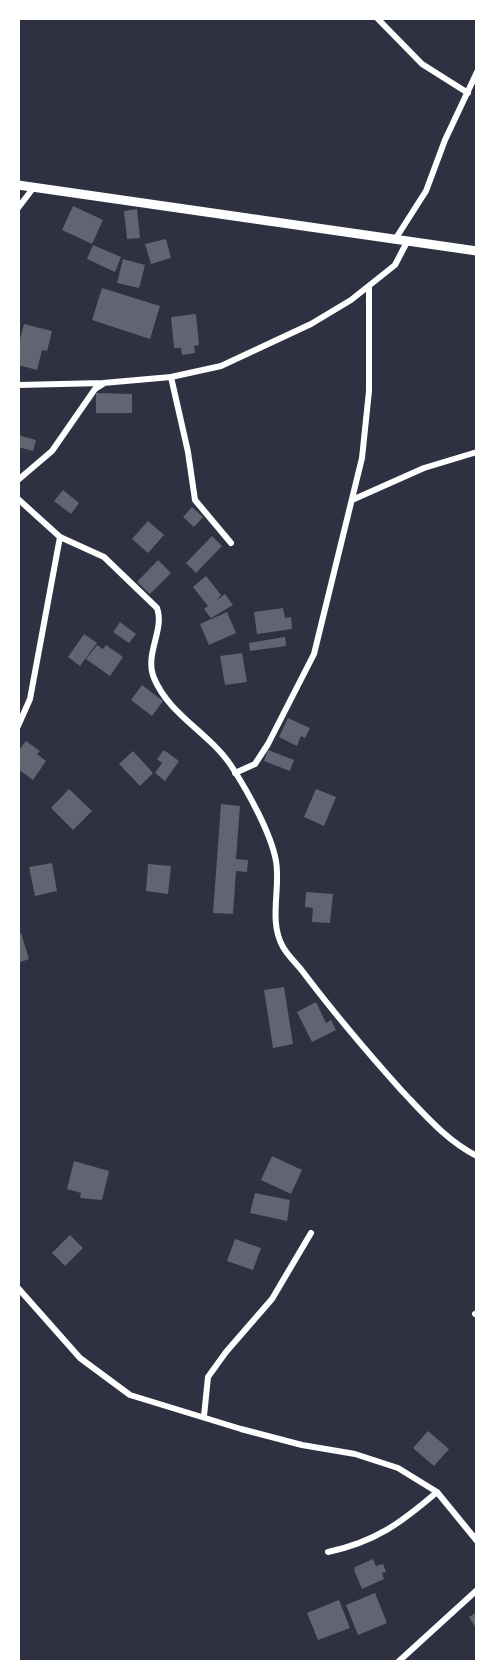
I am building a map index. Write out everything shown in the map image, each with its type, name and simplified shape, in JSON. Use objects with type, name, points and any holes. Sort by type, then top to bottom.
[{"type":"main road","points":[[18,185],[477,251]]},
{"type":"street","points":[[377,18],[422,64],[468,93]]},
{"type":"street","points":[[396,238],[426,191],[445,140],[477,72]]},
{"type":"street","points":[[18,208],[34,187]]},
{"type":"street","points":[[18,385],[103,383],[171,377],[221,366],[310,324],[369,286],[395,266],[408,240]]},
{"type":"street","points":[[235,773],[255,764],[268,744],[314,654],[362,458],[369,391],[369,286]]},
{"type":"street","points":[[171,377],[188,452],[195,500],[231,543]]},
{"type":"street","points":[[18,480],[52,451],[95,390],[103,383]]},
{"type":"street","points":[[352,500],[424,468],[477,452]]},
{"type":"street","points":[[18,499],[60,537],[104,557],[157,608],[161,618],[150,663],[154,678],[172,705],[199,730],[235,773],[270,836],[277,864],[275,892],[277,924],[282,946],[322,999],[417,1107],[456,1145],[477,1156]]},
{"type":"street","points":[[18,726],[30,699],[60,537]]},
{"type":"street","points":[[204,1416],[208,1377],[226,1352],[272,1299],[311,1233]]},
{"type":"street","points":[[18,1288],[80,1358],[105,1379],[130,1395],[302,1445],[355,1454],[398,1468],[437,1492],[477,1541]]},
{"type":"street","points":[[328,1552],[357,1545],[400,1524],[437,1492]]},
{"type":"street","points":[[398,1662],[477,1590]]},
{"type":"building","points":[[73,206],[103,220],[92,244],[62,230]]},
{"type":"building","points":[[137,209],[140,238],[127,239],[124,211]]},
{"type":"building","points":[[166,239],[171,258],[151,264],[145,244]]},
{"type":"building","points":[[93,245],[121,257],[115,272],[87,259]]},
{"type":"building","points":[[123,259],[145,265],[139,288],[117,283]]},
{"type":"building","points":[[102,288],[160,306],[150,339],[92,320]]},
{"type":"building","points":[[196,314],[199,345],[194,346],[195,353],[182,355],[181,348],[174,348],[171,317]]},
{"type":"building","points":[[24,324],[52,331],[47,351],[42,350],[37,370],[18,365],[18,346]]},
{"type":"building","points":[[96,393],[132,394],[132,413],[96,413]]},
{"type":"building","points":[[18,435],[36,440],[33,451],[18,447]]},
{"type":"building","points":[[63,490],[79,503],[71,514],[54,501]]},
{"type":"building","points":[[192,507],[203,517],[194,527],[183,517]]},
{"type":"building","points":[[148,521],[164,535],[148,553],[132,539]]},
{"type":"building","points":[[212,536],[222,546],[196,573],[186,563]]},
{"type":"building","points":[[158,560],[171,573],[150,594],[137,582]]},
{"type":"building","points":[[206,576],[221,595],[216,601],[225,594],[233,605],[211,618],[204,609],[208,606],[193,587]]},
{"type":"building","points":[[283,608],[285,618],[291,617],[292,629],[257,634],[254,612]]},
{"type":"building","points":[[227,612],[236,633],[209,645],[200,624]]},
{"type":"building","points":[[120,622],[136,634],[129,643],[113,632]]},
{"type":"building","points":[[84,634],[97,643],[80,666],[68,657]]},
{"type":"building","points":[[285,637],[286,646],[250,651],[249,643]]},
{"type":"building","points":[[97,645],[103,649],[106,645],[123,657],[110,676],[86,659]]},
{"type":"building","points":[[242,653],[247,682],[225,685],[220,656]]},
{"type":"building","points":[[142,685],[163,701],[152,716],[131,700]]},
{"type":"building","points":[[288,718],[310,728],[305,738],[301,736],[297,746],[279,737]]},
{"type":"building","points":[[26,741],[40,751],[37,754],[46,761],[33,780],[18,769],[18,751]]},
{"type":"building","points":[[164,750],[179,761],[165,781],[155,773],[162,763],[157,759]]},
{"type":"building","points":[[268,750],[294,760],[290,771],[264,761]]},
{"type":"building","points":[[133,751],[153,773],[140,786],[119,764]]},
{"type":"building","points":[[69,789],[92,811],[73,830],[51,808]]},
{"type":"building","points":[[316,789],[336,797],[324,826],[304,817]]},
{"type":"building","points":[[221,804],[240,806],[236,859],[248,860],[247,872],[236,871],[233,914],[213,913]]},
{"type":"building","points":[[52,863],[57,891],[35,896],[29,867]]},
{"type":"building","points":[[148,864],[171,866],[168,894],[146,891]]},
{"type":"building","points":[[306,892],[333,894],[330,923],[312,922],[313,908],[305,907]]},
{"type":"building","points":[[21,933],[29,959],[18,963],[18,934]]},
{"type":"building","points":[[284,987],[293,1044],[273,1048],[264,990]]},
{"type":"building","points":[[316,1002],[326,1023],[331,1020],[336,1030],[312,1042],[297,1012]]},
{"type":"building","points":[[272,1156],[302,1170],[291,1194],[261,1180]]},
{"type":"building","points":[[74,1161],[109,1171],[102,1200],[80,1198],[81,1193],[67,1189]]},
{"type":"building","points":[[255,1193],[290,1200],[287,1221],[250,1213]]},
{"type":"building","points":[[70,1235],[83,1248],[65,1266],[52,1253]]},
{"type":"building","points":[[235,1239],[261,1248],[253,1270],[227,1261]]},
{"type":"building","points":[[428,1431],[449,1449],[434,1466],[413,1448]]},
{"type":"building","points":[[373,1559],[376,1566],[383,1564],[386,1572],[382,1573],[384,1579],[362,1589],[354,1570],[355,1567]]},
{"type":"building","points":[[375,1593],[387,1623],[358,1635],[346,1605]]},
{"type":"building","points":[[339,1600],[350,1628],[318,1640],[307,1613]]},
{"type":"building","points":[[477,1612],[477,1630],[469,1617]]}]
